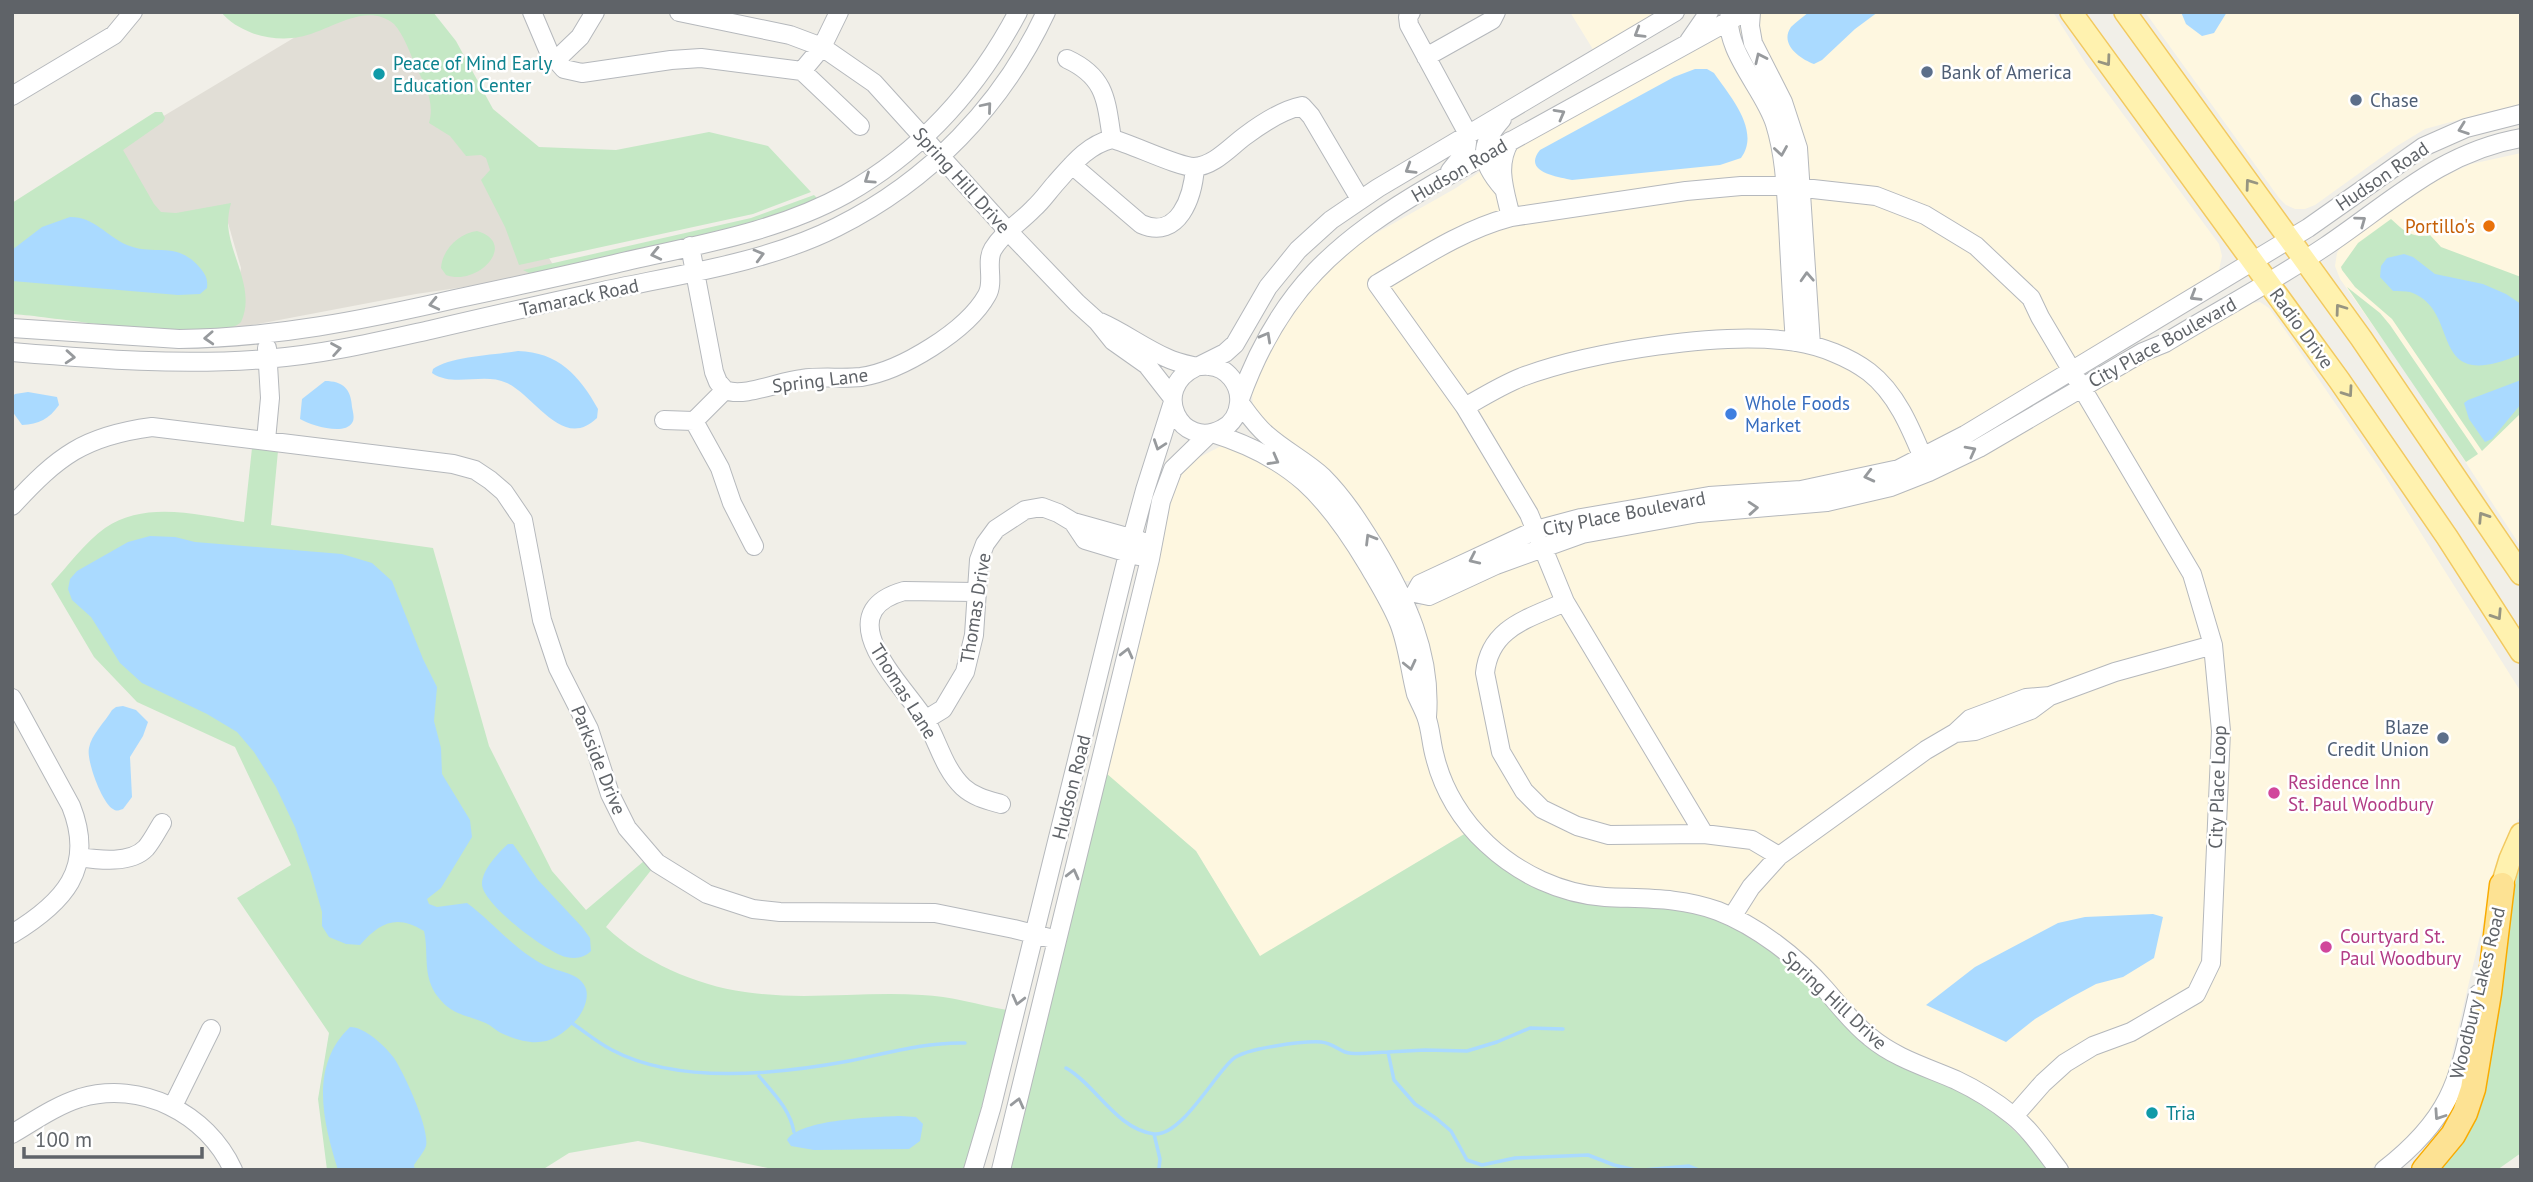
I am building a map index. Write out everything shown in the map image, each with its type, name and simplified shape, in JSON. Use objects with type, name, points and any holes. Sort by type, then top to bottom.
[{"type":"highway","points":[[2424,1170],[2454,1135],[2473,1089],[2489,993],[2502,885]]},
{"type":"main road","name":"Radio Drive","points":[[2071,12],[2254,261],[2411,484],[2521,652]]},
{"type":"main road","points":[[2125,12],[2430,437],[2521,574]]},
{"type":"main road","name":"Woodbury Lakes Road","points":[[2502,885],[2521,834]]},
{"type":"street","points":[[12,96],[114,35],[133,12]]},
{"type":"street","points":[[532,12],[549,52],[564,69],[582,73],[701,58],[802,71],[860,126]]},
{"type":"street","points":[[556,60],[580,37],[595,12]]},
{"type":"street","name":"Spring Hill Drive","points":[[678,12],[790,35],[822,47],[874,83],[1008,231],[1097,321],[1113,341],[1147,365],[1172,401]]},
{"type":"street","points":[[802,71],[822,47],[839,12]]},
{"type":"street","name":"Tamarack Road","points":[[12,328],[156,339],[205,339],[267,334],[360,320],[773,225],[824,205],[871,178],[924,138],[975,82],[1018,12]]},
{"type":"street","name":"Tamarack Road","points":[[12,352],[154,362],[268,359],[377,342],[785,248],[836,228],[887,198],[940,157],[996,97],[1028,48],[1046,12]]},
{"type":"street","points":[[1411,12],[1408,16],[1409,25],[1468,134],[1469,142],[1464,153],[1443,179]]},
{"type":"street","points":[[1426,57],[1492,20],[1496,12]]},
{"type":"street","name":"Hudson Road","points":[[1198,367],[1233,346],[1268,287],[1290,259],[1325,225],[1360,200],[1468,134],[1675,12]]},
{"type":"street","points":[[1687,44],[1709,12]]},
{"type":"street","name":"Hudson Road","points":[[1240,401],[1251,369],[1290,299],[1313,272],[1366,228],[1485,155],[1687,44],[1729,17],[1745,12]]},
{"type":"street","points":[[1751,12],[1753,43],[1783,102],[1798,148],[1793,187],[1803,343]]},
{"type":"street","points":[[1729,17],[1733,41],[1775,122],[1793,187]]},
{"type":"street","points":[[1067,59],[1085,67],[1101,85],[1112,139],[1195,167],[1226,152],[1264,123],[1291,108],[1302,106],[1311,116],[1360,200]]},
{"type":"street","points":[[1503,188],[1488,170],[1485,155],[1488,136],[1509,110]]},
{"type":"street","name":"Hudson Road","points":[[2254,261],[2423,147],[2466,128],[2521,114]]},
{"type":"street","name":"Hudson Road","points":[[2268,281],[2445,163],[2521,138]]},
{"type":"street","name":"Spring Lane","points":[[725,390],[734,394],[804,378],[859,377],[896,365],[926,350],[981,306],[990,290],[990,254],[1008,231],[1034,209],[1085,152],[1100,142],[1112,139]]},
{"type":"street","points":[[1510,141],[1502,161],[1503,188],[1511,217]]},
{"type":"street","points":[[1072,165],[1141,224],[1150,228],[1172,224],[1182,213],[1194,182],[1195,167]]},
{"type":"street","name":"City Place Loop","points":[[1465,407],[1377,284],[1453,239],[1511,217],[1716,187],[1793,187],[1876,196],[1925,215],[1976,246],[2031,298],[2192,574],[2213,645],[2221,732],[2211,963],[2196,995],[2131,1032],[2093,1046],[2065,1063],[2014,1116]]},
{"type":"street","points":[[664,419],[694,421],[725,390],[714,372],[690,246]]},
{"type":"street","name":"City Place Boulevard","points":[[1926,465],[2072,371],[2254,261]]},
{"type":"street","name":"City Place Boulevard","points":[[1403,599],[1420,584],[1539,538],[1581,517],[1709,496],[1801,490],[1926,465],[1979,448],[2143,352],[2165,343],[2268,281]]},
{"type":"street","name":"Spring Hill Drive","points":[[1097,321],[1121,331],[1165,357],[1198,367]]},
{"type":"street","points":[[267,334],[270,398],[267,440]]},
{"type":"street","points":[[1704,834],[1564,602],[1529,514],[1465,407],[1518,379],[1596,358],[1701,342],[1771,339],[1803,343],[1854,361],[1885,386],[1898,406],[1926,465]]},
{"type":"street","points":[[1198,367],[1216,368],[1230,376],[1239,391],[1240,401],[1231,423],[1210,433],[1200,433],[1185,427],[1179,421],[1172,401],[1180,378],[1198,367]]},
{"type":"street","name":"Hudson Road","points":[[974,1170],[1144,490],[1172,401]]},
{"type":"street","name":"Spring Hill Drive","points":[[1240,401],[1266,434],[1318,472],[1340,495],[1360,523],[1403,599],[1400,625],[1417,696],[1427,717],[1437,765],[1453,802],[1486,843],[1517,867],[1544,882],[1573,892],[1604,897],[1649,897],[1683,901],[1732,917],[1789,956],[1816,979],[1858,1027],[1880,1045],[1959,1082],[2014,1116],[2059,1170]]},
{"type":"street","points":[[694,421],[720,468],[732,503],[754,546]]},
{"type":"street","name":"Parkside Drive","points":[[12,506],[42,474],[76,448],[110,434],[152,427],[453,464],[475,470],[504,492],[523,520],[542,620],[558,667],[589,729],[610,794],[627,828],[657,863],[707,894],[753,909],[780,912],[935,913],[1057,940]]},
{"type":"street","name":"Spring Hill Drive","points":[[1210,433],[1246,446],[1279,463],[1313,488],[1403,599]]},
{"type":"street","name":"Hudson Road","points":[[1001,1170],[1152,552],[1164,490],[1173,469],[1210,433]]},
{"type":"street","name":"Thomas Drive","points":[[925,720],[943,709],[965,672],[974,635],[979,560],[985,544],[1009,518],[1024,510],[1042,507],[1073,522],[1085,540],[1152,552]]},
{"type":"street","name":"Thomas Lane","points":[[975,592],[904,591],[894,594],[883,601],[871,621],[869,634],[879,657],[925,720],[950,773],[972,795],[1001,804]]},
{"type":"street","points":[[1564,602],[1508,628],[1494,644],[1487,660],[1485,673],[1501,752],[1524,791],[1542,809],[1577,826],[1609,835],[1704,834],[1752,839],[1779,856]]},
{"type":"street","points":[[1732,917],[1751,887],[1779,856],[1926,750],[1955,733],[1975,731],[2031,710],[2050,696],[2115,672],[2213,645]]},
{"type":"street","points":[[12,698],[71,806],[77,822],[79,857],[65,892],[52,906],[12,933]]},
{"type":"street","points":[[79,857],[119,860],[144,850],[162,823]]},
{"type":"street","name":"Woodbury Lakes Road","points":[[2385,1170],[2425,1134],[2441,1113],[2453,1089],[2466,1044],[2502,885]]},
{"type":"street","points":[[173,1106],[211,1029]]},
{"type":"street","points":[[12,1134],[63,1104],[83,1097],[111,1094],[141,1096],[173,1106],[212,1135],[226,1154],[233,1170]]},
{"type":"shaded area","points":[[337,12],[401,12],[555,268],[485,284],[416,294],[231,329],[241,268],[228,223],[153,226],[107,150]]},
{"type":"shaded area","points":[[1570,12],[1659,12],[1594,51]]},
{"type":"shaded area","points":[[1760,12],[2053,12],[2086,64],[2219,244],[2222,256],[2219,270],[2216,275],[1963,427],[1877,470],[1596,510],[1414,581],[1402,581],[1253,408],[1252,393],[1258,375],[1286,319],[1323,273],[1357,244],[1456,188],[1522,143]]},
{"type":"shaded area","points":[[2145,12],[2521,12],[2521,105],[2425,129],[2315,205],[2295,209],[2279,198]]},
{"type":"shaded area","points":[[2521,153],[2521,547],[2417,388],[2340,279],[2335,266],[2337,253],[2344,242],[2421,187],[2471,164]]},
{"type":"shaded area","points":[[2260,302],[2269,308],[2287,333],[2385,476],[2521,692],[2521,815],[2507,838],[2496,868],[2446,1080],[2433,1106],[2416,1129],[2370,1170],[2070,1170],[2044,1138],[1911,1055],[1613,891],[1566,883],[1526,865],[1491,838],[1466,808],[1450,779],[1442,751],[1429,661],[1417,612],[1423,603],[1495,569],[1612,532],[1847,503],[2144,360],[2168,353],[2252,303]]},
{"type":"shaded area","points":[[1223,445],[1242,449],[1309,491],[1378,590],[1406,664],[1428,766],[1466,833],[1260,957],[1196,851],[1106,774],[1158,565],[1168,507],[1179,475],[1198,458]]},
{"type":"green space","points":[[221,12],[433,12],[456,41],[493,109],[539,147],[616,150],[709,132],[768,146],[811,192],[753,214],[519,265],[505,227],[481,180],[490,170],[486,158],[481,155],[466,156],[450,136],[429,123],[431,108],[428,94],[404,39],[394,24],[383,17],[359,16],[311,34],[275,38],[243,29]]},
{"type":"green space","points":[[155,112],[162,112],[165,118],[163,122],[123,150],[161,212],[176,213],[231,203],[228,222],[230,237],[246,298],[241,322],[226,329],[169,331],[12,314],[12,203]]},
{"type":"green space","points":[[814,195],[818,199],[766,219],[735,227],[536,273],[523,270],[751,218]]},
{"type":"green space","points":[[2391,219],[2408,233],[2430,235],[2441,247],[2521,277],[2521,413],[2482,451],[2392,319],[2355,287],[2342,270],[2341,267],[2358,243]]},
{"type":"green space","points":[[477,231],[489,237],[494,245],[494,253],[489,262],[470,275],[446,275],[441,268],[448,249],[464,235]]},
{"type":"green space","points":[[2347,287],[2380,313],[2390,325],[2478,454],[2466,462]]},
{"type":"green space","points":[[252,448],[278,451],[271,525],[433,548],[489,746],[552,871],[586,910],[644,861],[652,869],[606,927],[621,940],[671,970],[726,989],[789,996],[933,996],[1007,1010],[965,1170],[777,1170],[638,1141],[569,1153],[542,1170],[327,1170],[318,1099],[329,1033],[237,898],[291,865],[235,747],[137,702],[94,657],[51,584],[91,540],[121,519],[138,514],[173,512],[244,522]]},
{"type":"green space","points":[[1106,773],[1196,851],[1260,956],[1466,833],[1510,871],[1692,910],[1731,925],[1778,956],[1819,994],[2001,1118],[2026,1142],[2048,1170],[1008,1170]]},
{"type":"green space","points":[[2521,861],[2521,1153],[2497,1170],[2434,1170],[2448,1154]]},
{"type":"water","points":[[1809,12],[1878,12],[1814,64],[1797,55],[1788,39],[1791,27]]},
{"type":"water","points":[[2181,12],[2227,12],[2214,33],[2202,36],[2186,24]]},
{"type":"water","points":[[1695,69],[1707,69],[1714,73],[1741,114],[1747,137],[1741,158],[1720,165],[1572,180],[1544,172],[1535,164],[1540,150],[1674,77]]},
{"type":"water","points":[[70,217],[93,223],[127,245],[183,254],[203,271],[207,288],[200,294],[178,295],[12,281],[12,250],[42,227]]},
{"type":"water","points":[[2404,254],[2413,257],[2435,274],[2483,284],[2521,304],[2521,354],[2491,364],[2470,365],[2457,358],[2436,315],[2426,302],[2410,292],[2393,291],[2380,277],[2381,266],[2387,258]]},
{"type":"water","points":[[518,351],[545,356],[566,368],[591,397],[598,409],[597,418],[585,427],[561,425],[507,383],[488,379],[450,379],[432,373],[433,369],[450,361]]},
{"type":"water","points":[[2521,380],[2521,404],[2492,439],[2485,442],[2469,419],[2464,403]]},
{"type":"water","points":[[325,381],[341,384],[348,391],[354,417],[348,427],[327,428],[300,419],[302,399]]},
{"type":"water","points":[[28,392],[57,397],[59,405],[43,420],[22,425],[12,411],[12,397]]},
{"type":"water","points":[[150,536],[342,554],[372,563],[392,581],[437,687],[434,721],[441,748],[442,774],[470,820],[472,837],[441,888],[427,899],[429,904],[437,907],[467,903],[535,960],[569,974],[583,984],[587,993],[583,1009],[560,1035],[542,1042],[523,1041],[448,1007],[438,997],[430,981],[424,931],[414,926],[389,923],[360,945],[346,944],[329,937],[322,926],[322,912],[295,827],[276,787],[254,752],[237,732],[207,714],[142,683],[120,663],[91,617],[72,600],[68,589],[70,579],[77,571],[128,542]]},
{"type":"water","points":[[123,706],[136,710],[148,722],[130,757],[132,797],[123,809],[117,811],[109,805],[100,790],[92,771],[89,748],[95,733],[112,710]]},
{"type":"water","points":[[508,844],[513,844],[538,880],[590,938],[591,951],[583,957],[566,957],[545,947],[504,915],[485,893],[482,884],[485,873],[491,862]]},
{"type":"water","points":[[2153,914],[2163,917],[2154,958],[2123,977],[2096,984],[2070,998],[2035,1019],[2006,1042],[1926,1005],[1975,967],[2058,923],[2085,917]]},
{"type":"water","points":[[350,1027],[368,1034],[385,1048],[394,1058],[410,1088],[426,1138],[426,1146],[414,1165],[415,1170],[338,1170],[324,1114],[324,1077],[337,1042]]},
{"type":"water","points":[[916,1117],[923,1124],[920,1141],[909,1149],[814,1150],[791,1146],[787,1140],[795,1133],[822,1123]]},
{"type":"waterway","points":[[572,1023],[607,1047],[638,1061],[667,1068],[729,1074],[792,1070],[921,1046],[965,1043]]},
{"type":"waterway","points":[[1388,1052],[1467,1051],[1530,1028],[1563,1029]]},
{"type":"waterway","points":[[1066,1068],[1128,1124],[1154,1134],[1175,1126],[1186,1116],[1225,1067],[1240,1055],[1276,1046],[1313,1042],[1328,1044],[1350,1053],[1388,1052],[1394,1080],[1415,1104],[1451,1131],[1467,1160],[1482,1165],[1515,1158],[1588,1155],[1635,1170]]},
{"type":"waterway","points":[[759,1076],[785,1109],[794,1132]]},
{"type":"waterway","points":[[1154,1134],[1160,1159],[1159,1168]]},
{"type":"waterway","points":[[1643,1170],[1689,1166],[1699,1170]]},
{"type":"place","name":"Bank of America","points":[[1927,72]]},
{"type":"place","name":"Peace of Mind Early Education Center","points":[[379,74]]},
{"type":"place","name":"Chase","points":[[2356,100]]},
{"type":"place","name":"Portillo's","points":[[2489,226]]},
{"type":"place","name":"Whole Foods Market","points":[[1731,414]]},
{"type":"place","name":"Blaze Credit Union","points":[[2443,738]]},
{"type":"place","name":"Residence Inn St. Paul Woodbury","points":[[2274,793]]},
{"type":"place","name":"Courtyard St. Paul Woodbury","points":[[2326,947]]},
{"type":"place","name":"Tria","points":[[2152,1113]]}]
